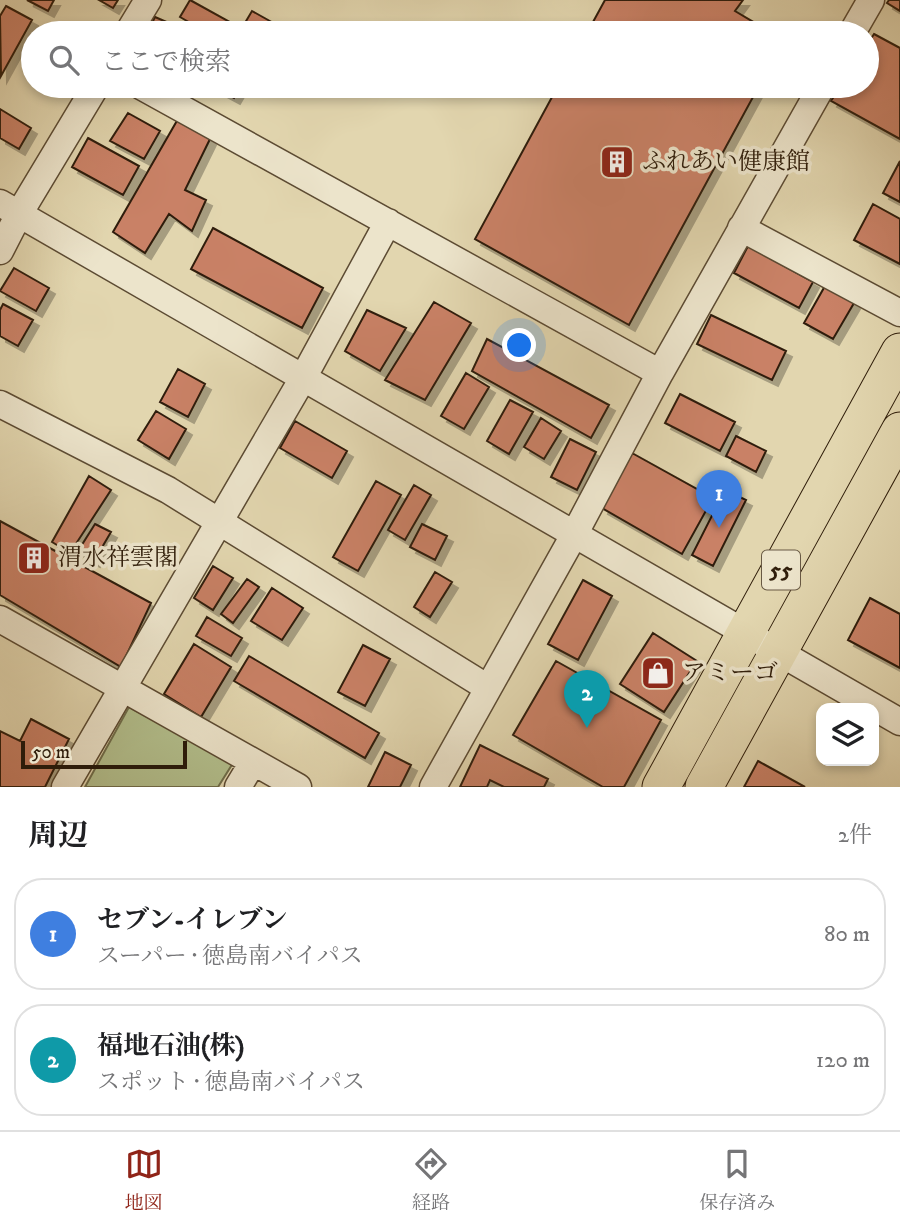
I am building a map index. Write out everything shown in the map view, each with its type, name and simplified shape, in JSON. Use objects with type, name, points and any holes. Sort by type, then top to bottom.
[{"type":"highway","name":"55","points":[[661,787],[900,352]]},
{"type":"highway","name":"55","points":[[704,787],[900,431]]},
{"type":"street","points":[[135,21],[148,0]]},
{"type":"street","points":[[859,21],[871,0]]},
{"type":"street","points":[[0,251],[9,208],[87,98]]},
{"type":"street","points":[[163,98],[660,373]]},
{"type":"street","points":[[433,787],[574,535],[660,373],[815,98]]},
{"type":"street","points":[[9,208],[900,722]]},
{"type":"street","points":[[65,787],[303,378],[388,222]]},
{"type":"street","points":[[741,228],[900,313]]},
{"type":"street","points":[[0,404],[168,490],[488,688]]},
{"type":"street","points":[[0,619],[298,787]]},
{"type":"street","points":[[237,787],[253,762]]},
{"type":"green space","points":[[129,707],[233,763],[218,787],[85,787]]},
{"type":"building","points":[[27,0],[54,0],[48,11]]},
{"type":"building","points":[[99,0],[118,0],[113,8]]},
{"type":"building","points":[[190,0],[228,21],[187,21],[180,17]]},
{"type":"building","points":[[605,0],[743,0],[735,11],[752,21],[594,21]]},
{"type":"building","points":[[889,0],[900,0],[900,11],[887,3]]},
{"type":"building","points":[[6,6],[32,20],[21,21],[21,40],[1,76],[0,16]]},
{"type":"building","points":[[252,11],[270,21],[246,21]]},
{"type":"building","points":[[879,37],[900,48],[900,139],[831,101],[833,98],[879,98]]},
{"type":"building","name":"ふれあい健康館","points":[[551,98],[752,98],[629,325],[475,239]]},
{"type":"building","points":[[0,109],[31,128],[19,149],[0,138]]},
{"type":"building","points":[[128,113],[160,131],[144,159],[110,141]]},
{"type":"building","points":[[178,119],[210,139],[185,190],[206,200],[192,231],[169,214],[145,253],[113,232]]},
{"type":"building","points":[[88,138],[139,166],[123,195],[72,167]]},
{"type":"building","points":[[900,161],[900,202],[883,193]]},
{"type":"building","points":[[873,204],[900,219],[900,264],[854,240]]},
{"type":"building","points":[[213,228],[323,288],[302,328],[191,269]]},
{"type":"building","points":[[748,246],[813,282],[799,308],[734,273]]},
{"type":"building","points":[[14,268],[49,288],[36,311],[0,291]]},
{"type":"building","points":[[825,286],[854,303],[833,339],[804,323]]},
{"type":"building","points":[[434,302],[471,323],[425,400],[385,380]]},
{"type":"building","points":[[3,304],[33,320],[18,346],[0,336],[0,310]]},
{"type":"building","points":[[367,310],[406,328],[380,371],[345,351]]},
{"type":"building","points":[[711,315],[786,351],[772,380],[697,344]]},
{"type":"building","points":[[487,339],[609,405],[591,438],[472,371]]},
{"type":"building","points":[[178,369],[205,384],[188,417],[160,402]]},
{"type":"building","points":[[466,373],[489,387],[464,429],[441,416]]},
{"type":"building","points":[[680,394],[735,422],[720,451],[665,423]]},
{"type":"building","points":[[510,400],[533,412],[509,454],[487,441]]},
{"type":"building","points":[[156,411],[186,429],[169,459],[138,440]]},
{"type":"building","points":[[541,418],[561,431],[544,459],[524,447]]},
{"type":"building","points":[[295,421],[347,451],[332,478],[280,448]]},
{"type":"building","points":[[736,436],[766,451],[756,472],[726,456]]},
{"type":"building","points":[[570,439],[596,452],[577,490],[551,477]]},
{"type":"building","points":[[632,453],[713,498],[682,554],[602,508]]},
{"type":"building","points":[[89,476],[111,490],[70,553],[52,542]]},
{"type":"building","points":[[376,481],[401,495],[358,571],[333,557]]},
{"type":"building","points":[[414,485],[431,495],[405,540],[388,530]]},
{"type":"building","points":[[725,490],[746,500],[713,566],[692,555]]},
{"type":"building","name":"渭水祥雲閣","points":[[0,521],[151,603],[121,667],[0,595]]},
{"type":"building","points":[[95,524],[111,532],[94,561],[78,551]]},
{"type":"building","points":[[422,524],[447,536],[435,560],[410,547]]},
{"type":"building","points":[[213,566],[233,578],[213,610],[194,598]]},
{"type":"building","points":[[435,572],[452,582],[430,617],[414,607]]},
{"type":"building","points":[[247,579],[259,587],[233,623],[221,614]]},
{"type":"building","points":[[583,580],[612,596],[578,660],[548,644]]},
{"type":"building","points":[[272,588],[303,608],[282,640],[251,621]]},
{"type":"building","points":[[870,598],[900,614],[900,668],[848,640]]},
{"type":"building","points":[[207,617],[242,638],[231,656],[196,636]]},
{"type":"building","points":[[653,633],[697,661],[664,712],[620,684]]},
{"type":"building","points":[[194,644],[231,667],[201,717],[164,694]]},
{"type":"building","points":[[363,645],[390,659],[365,706],[338,692]]},
{"type":"building","points":[[249,656],[379,733],[365,758],[234,681]]},
{"type":"building","points":[[556,661],[661,720],[624,787],[603,787],[513,735]]},
{"type":"building","points":[[31,719],[69,739],[45,787],[0,787],[0,731],[20,741]]},
{"type":"building","points":[[480,745],[548,779],[544,787],[504,787],[490,780],[487,787],[460,787]]},
{"type":"building","points":[[385,752],[411,765],[400,787],[368,787]]},
{"type":"building","points":[[758,761],[805,787],[744,787]]},
{"type":"place","name":"ふれあい健康館","points":[[617,162]]},
{"type":"place","name":"セブン-イレブン","points":[[719,528]]},
{"type":"place","name":"渭水祥雲閣","points":[[34,558]]},
{"type":"place","name":"アミーゴ","points":[[658,673]]},
{"type":"place","name":"福地石油(株)","points":[[587,728]]}]
